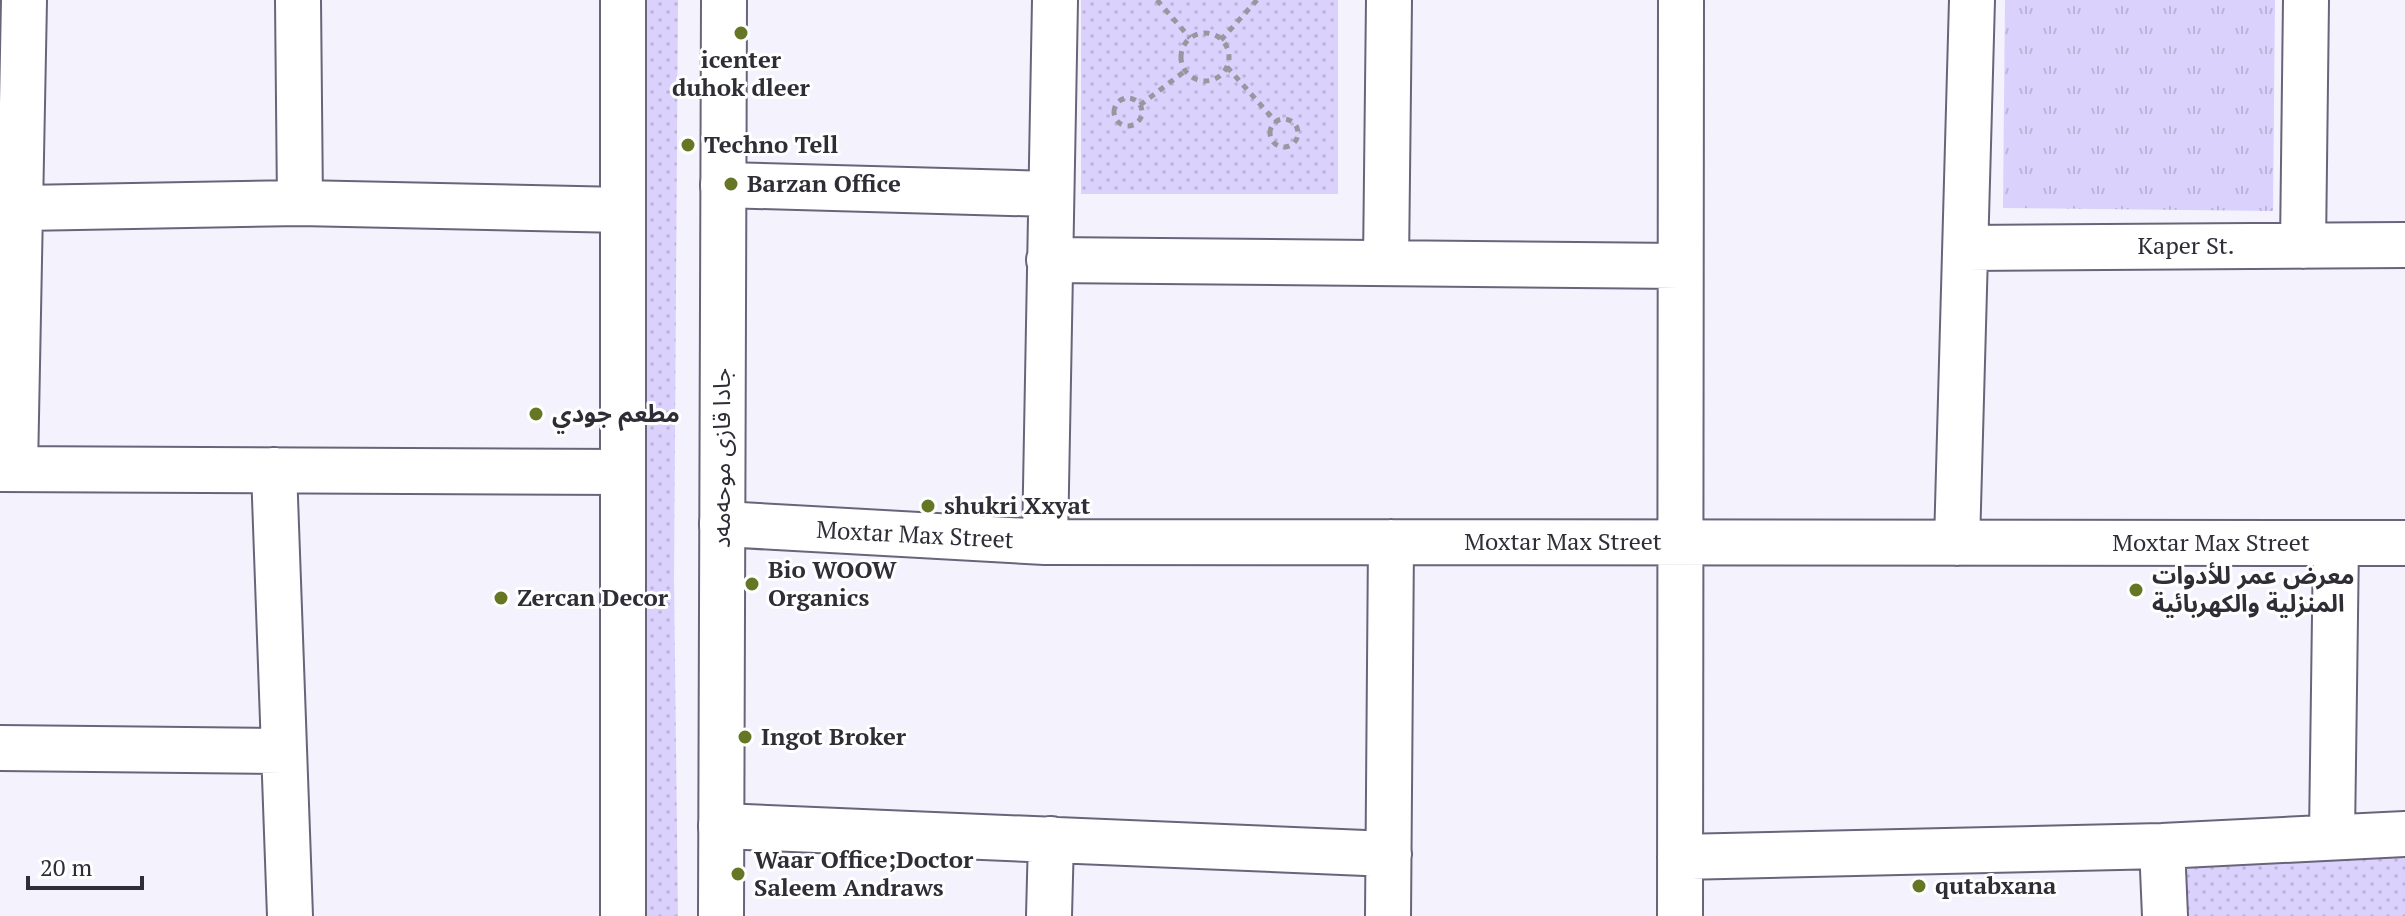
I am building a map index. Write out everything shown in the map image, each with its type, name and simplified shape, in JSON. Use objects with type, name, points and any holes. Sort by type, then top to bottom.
[{"type":"street","points":[[24,0],[23,208],[8,469],[622,472]]},
{"type":"street","points":[[298,0],[300,203]]},
{"type":"street","points":[[623,0],[623,916]]},
{"type":"street","name":"جادا قازی موحەمەد","points":[[721,916],[724,0]]},
{"type":"street","points":[[1045,542],[1055,0]]},
{"type":"street","points":[[1386,263],[1389,0]]},
{"type":"street","points":[[1680,916],[1681,0]]},
{"type":"street","points":[[1957,543],[1972,0]]},
{"type":"street","points":[[2303,246],[2306,0]]},
{"type":"street","points":[[723,185],[1050,194]]},
{"type":"street","points":[[23,208],[300,203],[623,210]]},
{"type":"street","name":"Kaper St.","points":[[1967,248],[2405,245]]},
{"type":"street","points":[[1049,260],[1680,266]]},
{"type":"street","points":[[274,470],[290,916]]},
{"type":"street","name":"Moxtar Max Street","points":[[722,524],[1045,542],[2405,543]]},
{"type":"street","points":[[1388,916],[1391,542]]},
{"type":"street","points":[[2332,835],[2336,543]]},
{"type":"street","points":[[0,748],[284,751]]},
{"type":"street","points":[[721,826],[1389,854]]},
{"type":"street","points":[[1680,857],[2162,846],[2332,835],[2405,834]]},
{"type":"street","points":[[1049,916],[1051,839]]},
{"type":"street","points":[[2162,846],[2165,916]]},
{"type":"path","points":[[1157,0],[1190,38]]},
{"type":"path","points":[[1221,40],[1257,0]]},
{"type":"path","points":[[1227,67],[1210,81],[1196,80],[1185,71],[1181,57],[1190,38],[1203,33],[1221,40],[1228,53],[1227,67],[1276,122]]},
{"type":"path","points":[[1140,105],[1185,71]]},
{"type":"path","points":[[1121,99],[1134,99],[1140,105],[1142,114],[1137,122],[1123,125],[1116,119],[1114,110],[1121,99]]},
{"type":"path","points":[[1284,119],[1296,127],[1297,136],[1293,144],[1285,148],[1272,142],[1270,129],[1276,122],[1284,119]]},
{"type":"green space","points":[[638,0],[678,0],[674,579],[678,916],[638,916]]},
{"type":"green space","points":[[1081,0],[1338,0],[1338,194],[1081,194]]},
{"type":"green space","points":[[2005,0],[2275,0],[2273,211],[2003,208]]},
{"type":"green space","points":[[2405,852],[2405,916],[2183,916],[2182,860]]},
{"type":"place","name":"icenter duhok dleer","points":[[741,33]]},
{"type":"place","name":"Techno Tell","points":[[688,145]]},
{"type":"place","name":"Barzan Office","points":[[731,184]]},
{"type":"place","name":"مطعم جودي","points":[[536,414]]},
{"type":"place","name":"shukri Xxyat","points":[[928,506]]},
{"type":"place","name":"Bio WOOW Organics","points":[[752,584]]},
{"type":"place","name":"معرض عمر للأدوات المنزلية والكهربائية","points":[[2136,590]]},
{"type":"place","name":"Zercan Decor","points":[[501,598]]},
{"type":"place","name":"Ingot Broker","points":[[745,737]]},
{"type":"place","name":"Waar Office;Doctor Saleem Andraws","points":[[738,874]]},
{"type":"place","name":"qutabxana","points":[[1919,886]]}]
